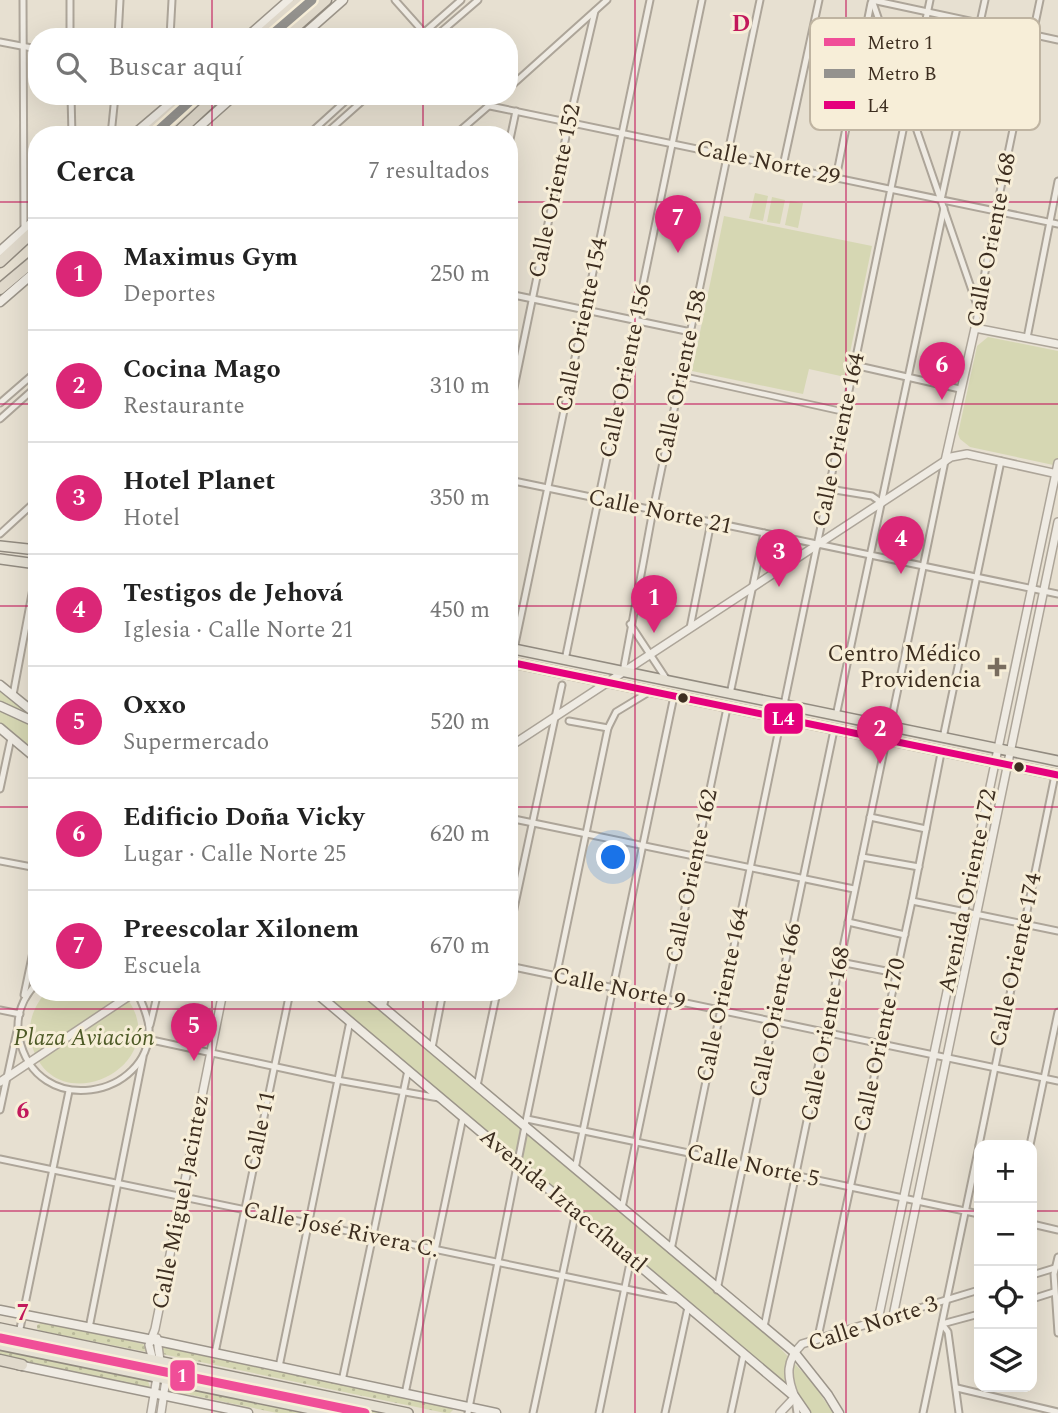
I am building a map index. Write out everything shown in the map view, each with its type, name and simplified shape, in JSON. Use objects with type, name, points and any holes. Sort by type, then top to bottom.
[{"type":"highway","points":[[269,28],[302,0]]},
{"type":"highway","points":[[294,28],[326,0]]},
{"type":"highway","points":[[156,126],[181,105]]},
{"type":"highway","points":[[185,126],[207,105]]},
{"type":"highway","points":[[0,262],[28,237]]},
{"type":"highway","points":[[0,289],[28,268]]},
{"type":"highway","points":[[0,1361],[22,1365]]},
{"type":"main road","points":[[256,28],[281,3],[289,0]]},
{"type":"main road","points":[[311,28],[342,0]]},
{"type":"main road","points":[[144,126],[168,105]]},
{"type":"main road","points":[[200,126],[224,105]]},
{"type":"main road","points":[[0,251],[28,226]]},
{"type":"main road","points":[[0,302],[28,271]]},
{"type":"main road","points":[[0,546],[28,549]]},
{"type":"main road","points":[[0,559],[28,564]]},
{"type":"main road","points":[[518,650],[1058,759]]},
{"type":"main road","points":[[518,665],[1057,775]]},
{"type":"main road","points":[[0,685],[28,708]]},
{"type":"main road","points":[[0,706],[28,719]]},
{"type":"main road","points":[[0,728],[28,752]]},
{"type":"main road","name":"Avenida Iztaccíhuatl","points":[[326,1001],[795,1396],[806,1413]]},
{"type":"main road","name":"Avenida Iztaccíhuatl","points":[[375,1001],[477,1086],[526,1122],[575,1169],[793,1352],[839,1413]]},
{"type":"main road","points":[[0,1310],[215,1353],[469,1410],[496,1413]]},
{"type":"main road","points":[[0,1328],[408,1413]]},
{"type":"main road","points":[[0,1345],[330,1413]]},
{"type":"main road","points":[[22,1365],[248,1413]]},
{"type":"street","points":[[23,0],[24,230]]},
{"type":"street","points":[[70,0],[71,28]]},
{"type":"street","points":[[118,28],[120,0]]},
{"type":"street","points":[[170,28],[172,0]]},
{"type":"street","points":[[395,0],[418,28]]},
{"type":"street","points":[[431,28],[461,0]]},
{"type":"street","points":[[445,28],[478,0]]},
{"type":"street","points":[[518,80],[607,0]]},
{"type":"street","name":"Calle Oriente 154","points":[[518,619],[650,0]]},
{"type":"street","name":"Calle Oriente 156","points":[[565,660],[702,0]]},
{"type":"street","name":"Calle Oriente 158","points":[[623,672],[653,510],[760,0]]},
{"type":"street","points":[[815,18],[819,0]]},
{"type":"street","points":[[872,0],[956,18]]},
{"type":"street","points":[[872,0],[878,18]]},
{"type":"street","points":[[868,18],[872,0]]},
{"type":"street","name":"Calle Oriente 164","points":[[927,18],[930,0]]},
{"type":"street","points":[[981,18],[985,0]]},
{"type":"street","name":"Calle Oriente 168","points":[[1036,18],[1040,0]]},
{"type":"street","name":"Calle Oriente 152","points":[[518,369],[595,11]]},
{"type":"street","points":[[1040,36],[1058,40]]},
{"type":"street","points":[[0,42],[28,47]]},
{"type":"street","points":[[783,166],[810,42]]},
{"type":"street","points":[[72,105],[72,126]]},
{"type":"street","points":[[112,126],[114,105]]},
{"type":"street","points":[[318,126],[341,105]]},
{"type":"street","points":[[334,126],[358,105]]},
{"type":"street","points":[[466,126],[489,106]]},
{"type":"street","name":"Calle Norte 29","points":[[489,106],[1058,224]]},
{"type":"street","points":[[513,126],[516,111]]},
{"type":"street","points":[[836,178],[846,130]]},
{"type":"street","name":"Calle Oriente 164","points":[[671,1250],[903,130]]},
{"type":"street","points":[[916,130],[979,309]]},
{"type":"street","points":[[941,200],[956,130]]},
{"type":"street","name":"Calle Oriente 168","points":[[890,727],[979,309],[1013,130]]},
{"type":"street","points":[[1027,338],[1058,181]]},
{"type":"street","points":[[836,716],[944,208]]},
{"type":"street","points":[[518,296],[691,332]]},
{"type":"street","points":[[975,328],[1058,344]]},
{"type":"street","points":[[854,365],[960,389]]},
{"type":"street","points":[[682,376],[845,412]]},
{"type":"street","points":[[0,403],[28,379]]},
{"type":"street","points":[[0,419],[28,394]]},
{"type":"street","points":[[518,741],[946,461],[967,454],[1057,473]]},
{"type":"street","points":[[943,738],[1001,461]]},
{"type":"street","name":"Avenida Oriente 172","points":[[878,1320],[1058,463]]},
{"type":"street","name":"Calle Norte 21","points":[[518,483],[1058,594]]},
{"type":"street","points":[[829,489],[872,496],[882,503]]},
{"type":"street","points":[[0,534],[28,508]]},
{"type":"street","points":[[690,628],[710,522]]},
{"type":"street","name":"Avenida Oriente 172","points":[[893,1316],[1058,522]]},
{"type":"street","points":[[730,694],[764,533]]},
{"type":"street","points":[[13,695],[28,614]]},
{"type":"street","points":[[630,624],[667,681]]},
{"type":"street","points":[[518,889],[562,685]]},
{"type":"street","points":[[469,1410],[497,1262],[608,728],[616,712],[650,691]]},
{"type":"street","points":[[575,1169],[674,696]]},
{"type":"street","name":"Calle Oriente 162","points":[[622,1208],[727,708]]},
{"type":"street","points":[[569,721],[608,728]]},
{"type":"street","name":"Calle Oriente 166","points":[[717,1290],[834,730]]},
{"type":"street","points":[[0,789],[11,738]]},
{"type":"street","name":"Calle Oriente 168","points":[[764,1327],[886,741]]},
{"type":"street","name":"Calle Oriente 170","points":[[818,1337],[912,901],[941,753]]},
{"type":"street","name":"Calle Oriente 174","points":[[980,1140],[1023,923],[1057,775]]},
{"type":"street","points":[[870,817],[926,829]]},
{"type":"street","points":[[518,820],[854,888]]},
{"type":"street","points":[[862,857],[919,867]]},
{"type":"street","points":[[0,861],[28,866]]},
{"type":"street","points":[[912,901],[1058,931]]},
{"type":"street","points":[[848,922],[905,934]]},
{"type":"street","points":[[840,962],[896,972]]},
{"type":"street","name":"Calle Norte 9","points":[[518,969],[1058,1081]]},
{"type":"street","points":[[0,1111],[3,1080],[18,1029],[28,977]]},
{"type":"street","points":[[24,997],[28,993]]},
{"type":"street","points":[[3,1080],[122,1001]]},
{"type":"street","points":[[141,1001],[149,1028]]},
{"type":"street","points":[[89,1328],[156,1001]]},
{"type":"street","name":"Calle Miguel Jacintez","points":[[161,1378],[156,1360],[155,1329],[221,1001]]},
{"type":"street","name":"Calle 11","points":[[215,1353],[288,1001]]},
{"type":"street","points":[[383,1008],[385,1001]]},
{"type":"street","points":[[432,1048],[441,1001]]},
{"type":"street","points":[[477,1086],[495,1001]]},
{"type":"street","points":[[0,1010],[20,1014]]},
{"type":"street","points":[[1031,1140],[1058,1012]]},
{"type":"street","points":[[279,1367],[350,1021]]},
{"type":"street","points":[[18,1029],[21,1047],[28,1063],[53,1085],[69,1091],[103,1088],[119,1080],[143,1057]]},
{"type":"street","points":[[147,1040],[337,1080],[441,1098]]},
{"type":"street","points":[[342,1381],[401,1092],[408,1070]]},
{"type":"street","points":[[16,1348],[69,1091]]},
{"type":"street","points":[[405,1394],[463,1117]]},
{"type":"street","name":"Calle Norte 5","points":[[526,1122],[583,1131],[974,1213]]},
{"type":"street","name":"Calle José Rivera C.","points":[[0,1159],[685,1303]]},
{"type":"street","name":"Calle Oriente 174","points":[[923,1413],[974,1173]]},
{"type":"street","points":[[533,1413],[576,1211]]},
{"type":"street","points":[[1037,1225],[1058,1230]]},
{"type":"street","points":[[1058,1257],[1054,1292],[1058,1332]]},
{"type":"street","points":[[599,1413],[631,1258]]},
{"type":"street","points":[[1037,1274],[1056,1268]]},
{"type":"street","name":"Calle Norte 3","points":[[795,1396],[790,1384],[789,1362],[793,1352],[802,1344],[974,1292]]},
{"type":"street","points":[[1037,1297],[1054,1292]]},
{"type":"street","points":[[665,1413],[685,1303]]},
{"type":"street","points":[[959,1413],[948,1332],[942,1324],[974,1315]]},
{"type":"street","points":[[731,1413],[744,1353]]},
{"type":"street","points":[[151,1413],[161,1378]]},
{"type":"street","points":[[161,1378],[164,1396],[161,1413]]},
{"type":"street","points":[[957,1388],[1058,1412]]},
{"type":"street","points":[[780,1413],[795,1396]]},
{"type":"street","points":[[795,1396],[797,1413]]},
{"type":"green space","points":[[755,193],[768,196],[763,221],[749,218]]},
{"type":"green space","points":[[772,197],[785,200],[780,224],[767,222]]},
{"type":"green space","points":[[790,201],[803,203],[798,228],[785,225]]},
{"type":"green space","points":[[724,216],[872,246],[845,377],[809,369],[803,394],[692,371]]},
{"type":"green space","points":[[988,337],[1058,351],[1058,466],[970,447],[960,439],[958,434],[977,346]]},
{"type":"green space","points":[[0,690],[28,712],[28,750],[0,726]]},
{"type":"green space","name":"Plaza Aviación","points":[[127,1001],[137,1018],[137,1042],[126,1062],[108,1076],[85,1083],[63,1081],[43,1068],[31,1042],[31,1022],[38,1003]]},
{"type":"green space","points":[[329,1001],[373,1001],[763,1330],[812,1382],[833,1413],[811,1413],[800,1397]]},
{"type":"green space","points":[[43,1322],[146,1345],[147,1352],[37,1329],[37,1325]]},
{"type":"green space","points":[[35,1341],[142,1364],[146,1368],[34,1347],[31,1345]]},
{"type":"green space","points":[[165,1346],[452,1407],[453,1410],[445,1413],[162,1354],[162,1348]]},
{"type":"green space","points":[[0,1350],[148,1381],[151,1390],[0,1360]]},
{"type":"green space","points":[[167,1367],[401,1413],[371,1413],[170,1371]]},
{"type":"green space","points":[[171,1383],[330,1413],[277,1413],[172,1391]]},
{"type":"metro line","name":"B","points":[[279,28],[312,0]]},
{"type":"metro line","name":"B","points":[[163,126],[186,105]]},
{"type":"metro line","name":"1","points":[[0,1338],[365,1413]]},
{"type":"transit line","name":"L4","points":[[518,664],[1058,775]]},
{"type":"place","name":"Preescolar Xilonem","points":[[678,253]]},
{"type":"place","name":"Edificio Doña Vicky","points":[[942,400]]},
{"type":"place","name":"Testigos de Jehová","points":[[901,574]]},
{"type":"place","name":"Hotel Planet","points":[[779,587]]},
{"type":"place","name":"Maximus Gym","points":[[654,633]]},
{"type":"place","name":"Centro Médico Providencia","points":[[997,667]]},
{"type":"place","name":"Cocina Mago","points":[[880,764]]},
{"type":"place","name":"Oxxo","points":[[194,1061]]}]
